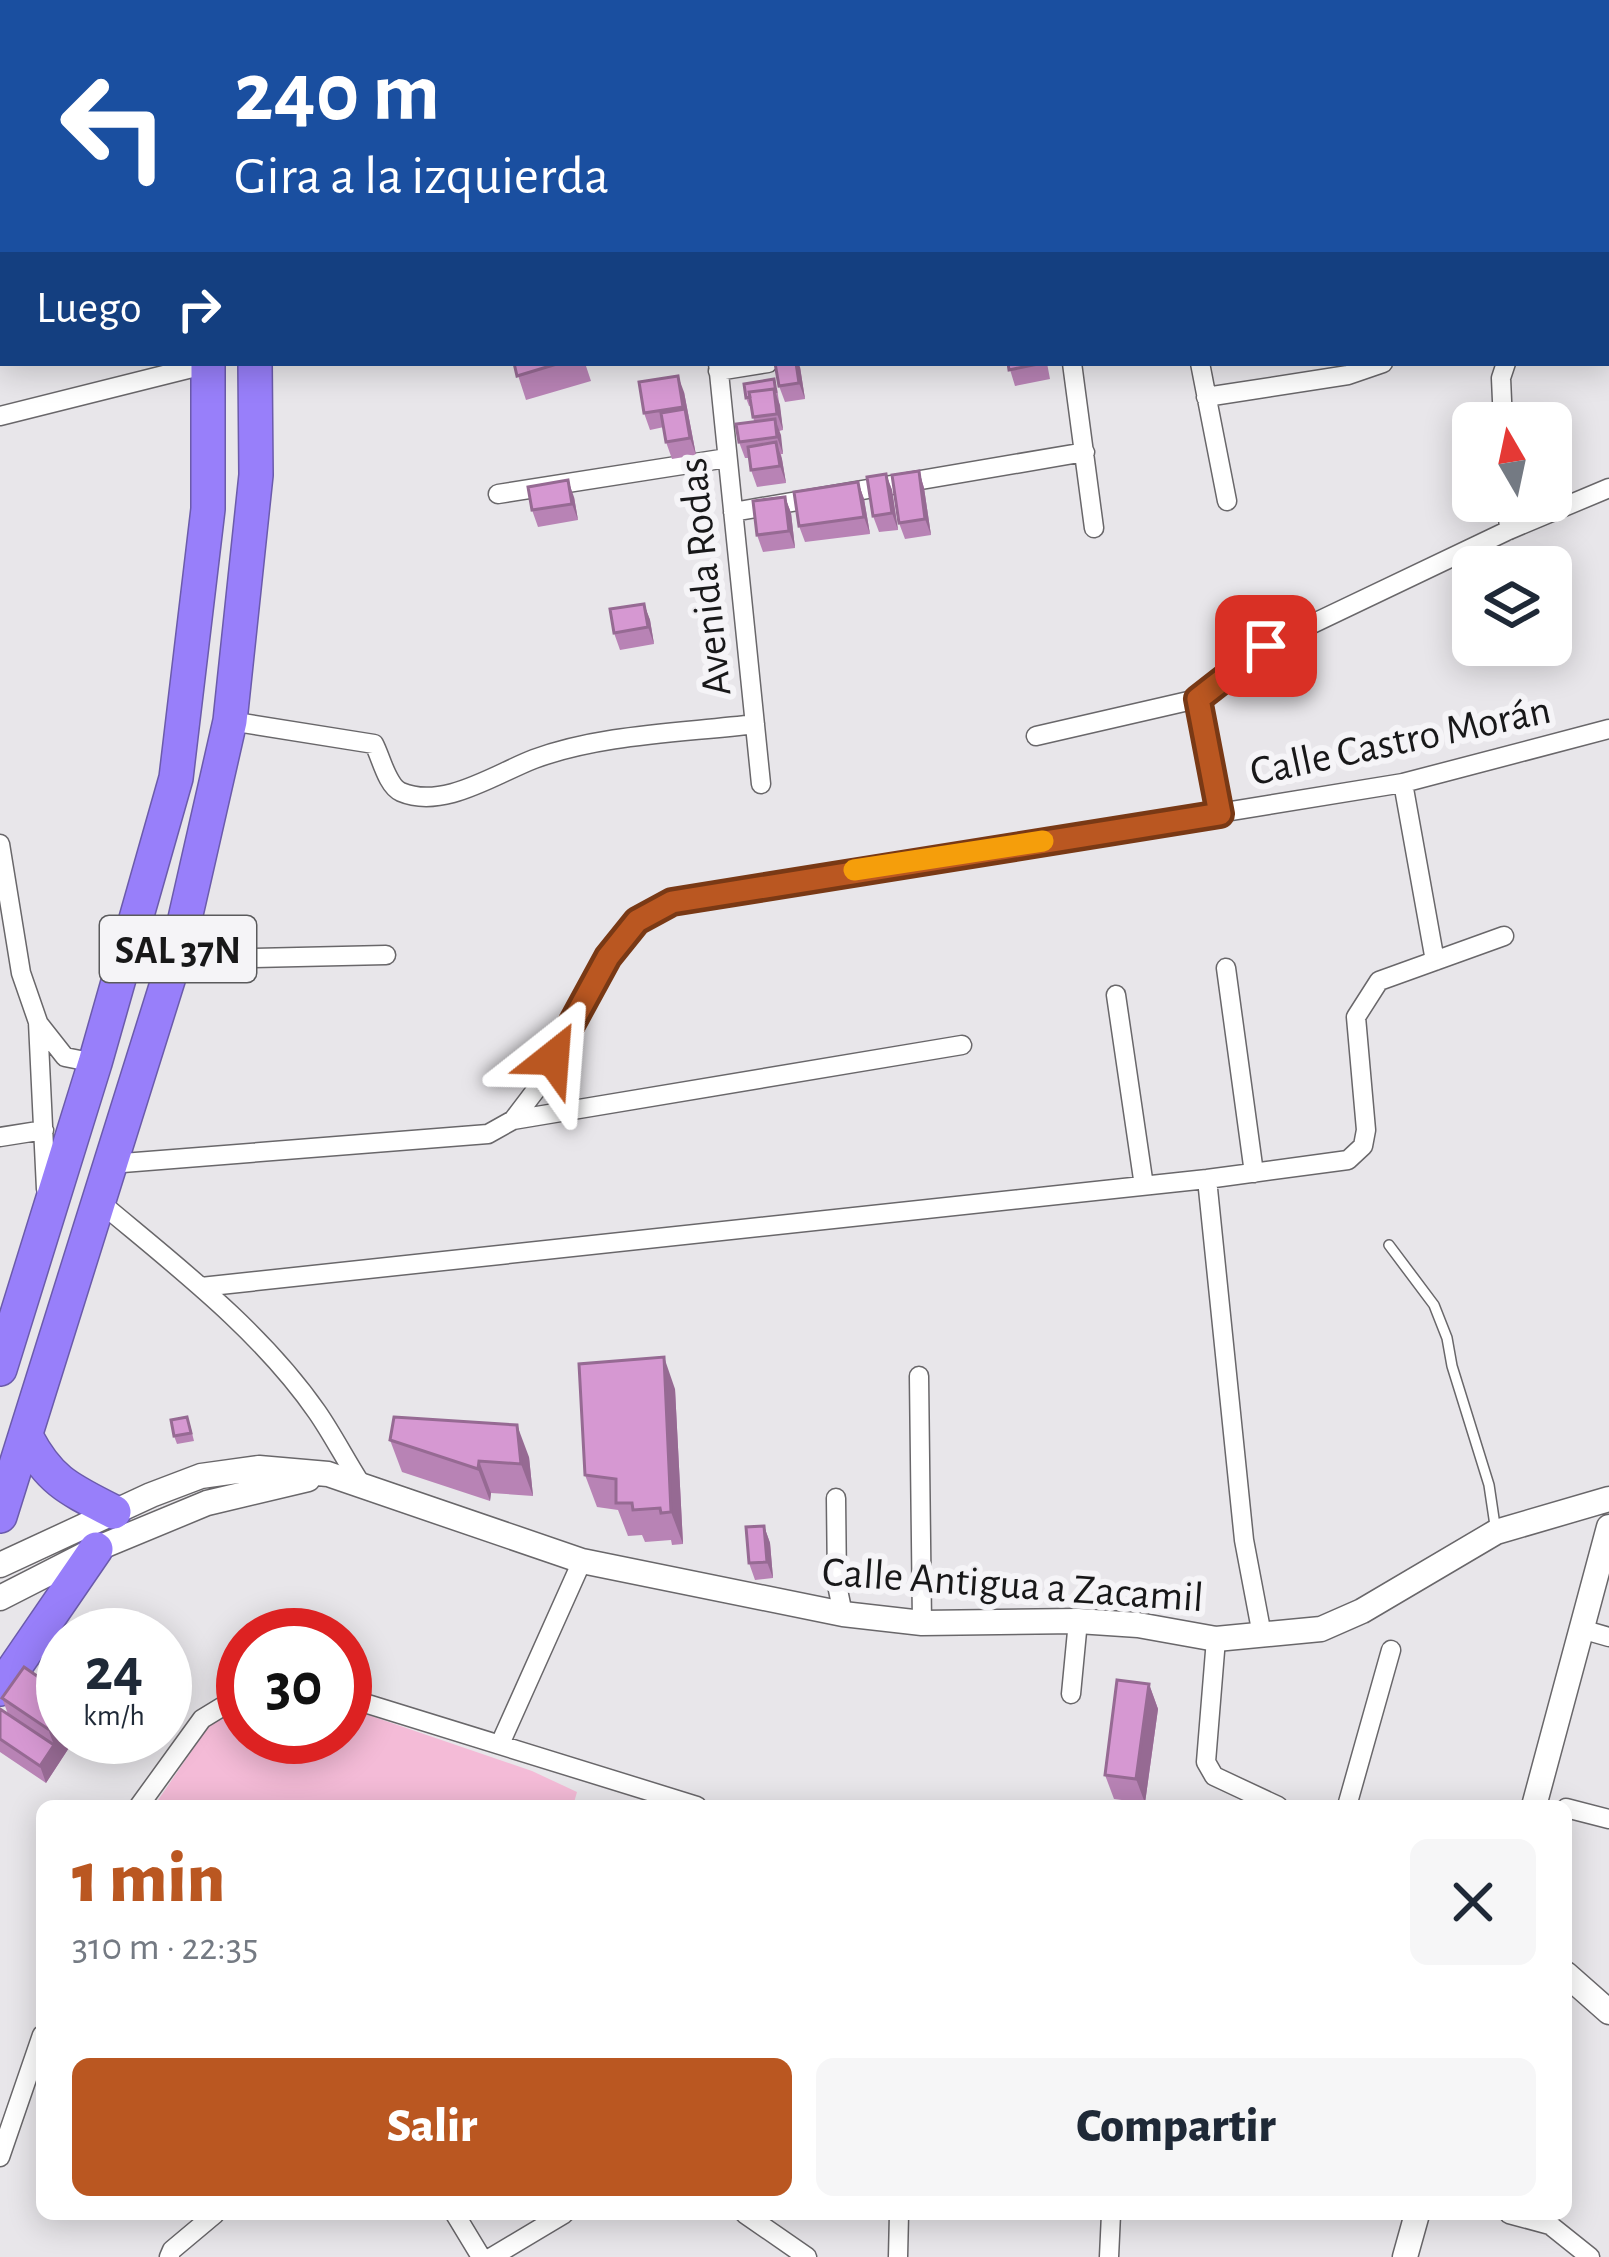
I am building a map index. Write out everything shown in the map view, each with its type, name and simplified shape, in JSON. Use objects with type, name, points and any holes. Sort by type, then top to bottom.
[{"type":"highway","name":"SAL 37N","points":[[0,1369],[95,1063],[176,778],[208,508],[208,366]]},
{"type":"highway","name":"SAL 37N","points":[[0,1516],[179,944],[230,722],[256,475],[256,366]]},
{"type":"highway","points":[[27,1438],[43,1468],[60,1484],[114,1512]]},
{"type":"highway","points":[[0,1689],[96,1549]]},
{"type":"street","points":[[0,416],[200,366]]},
{"type":"street","points":[[1072,366],[1094,529]]},
{"type":"street","points":[[1201,366],[1227,501]]},
{"type":"street","points":[[1207,397],[1348,375],[1374,366]]},
{"type":"street","points":[[1502,402],[1505,366]]},
{"type":"street","name":"Avenida Rodas","points":[[718,367],[760,784]]},
{"type":"street","points":[[733,512],[1085,452]]},
{"type":"street","points":[[498,494],[727,458]]},
{"type":"street","points":[[1036,736],[1198,699],[1266,646],[1509,530],[1609,488]]},
{"type":"street","points":[[1508,522],[1509,530]]},
{"type":"street","points":[[1198,699],[1220,814]]},
{"type":"street","points":[[230,722],[374,744],[392,786],[399,792],[426,796],[473,785],[572,747],[754,724]]},
{"type":"street","name":"Calle Castro Morán","points":[[513,1120],[535,1091],[608,957],[637,921],[672,902],[1403,783],[1609,729]]},
{"type":"street","points":[[1403,783],[1435,961]]},
{"type":"street","points":[[0,844],[21,974],[38,1022],[46,1212]]},
{"type":"street","points":[[201,1287],[1348,1160],[1363,1146],[1366,1130],[1356,1017],[1379,981],[1504,936]]},
{"type":"street","points":[[179,944],[251,958],[386,955]]},
{"type":"street","points":[[1226,968],[1254,1173]]},
{"type":"street","points":[[0,976],[21,974]]},
{"type":"street","points":[[1116,995],[1144,1186]]},
{"type":"street","points":[[38,1022],[65,1057],[95,1063]]},
{"type":"street","points":[[110,1164],[488,1134],[513,1120],[962,1045]]},
{"type":"street","points":[[0,1137],[44,1130]]},
{"type":"street","points":[[1207,1179],[1244,1540],[1262,1635]]},
{"type":"street","points":[[100,1203],[201,1287],[278,1366],[316,1411],[361,1484]]},
{"type":"street","points":[[919,1376],[922,1623]]},
{"type":"street","name":"Calle Antigua a Zacamil","points":[[0,1565],[201,1476],[259,1468],[328,1474],[582,1561],[843,1615],[922,1623],[1078,1621],[1138,1625],[1216,1639],[1321,1629],[1362,1612],[1496,1532],[1609,1498]]},
{"type":"street","points":[[0,1598],[96,1549],[207,1503],[328,1474]]},
{"type":"street","points":[[836,1498],[837,1585],[843,1615]]},
{"type":"street","points":[[1543,1800],[1609,1527]]},
{"type":"street","points":[[500,1744],[582,1561]]},
{"type":"street","points":[[1071,1694],[1078,1621]]},
{"type":"street","points":[[1581,1629],[1609,1637]]},
{"type":"street","points":[[1216,1639],[1207,1762],[1214,1776],[1265,1800]]},
{"type":"street","points":[[1349,1800],[1391,1650]]},
{"type":"street","points":[[372,1705],[679,1800]]},
{"type":"street","points":[[143,1800],[202,1719],[216,1710]]},
{"type":"street","points":[[1572,1810],[1609,1819]]},
{"type":"street","points":[[1572,1979],[1609,2012]]},
{"type":"street","points":[[0,2157],[36,2052]]},
{"type":"street","points":[[169,2257],[209,2220]]},
{"type":"street","points":[[459,2220],[481,2257]]},
{"type":"street","points":[[492,2257],[554,2220]]},
{"type":"street","points":[[754,2220],[807,2257]]},
{"type":"street","points":[[898,2257],[899,2220]]},
{"type":"street","points":[[1109,2257],[1111,2220]]},
{"type":"street","points":[[1405,2257],[1416,2220]]},
{"type":"street","points":[[1531,2220],[1550,2225],[1591,2257]]},
{"type":"lane","points":[[1388,1245],[1434,1305],[1447,1337],[1489,1485],[1496,1532]]},
{"type":"shaded area","points":[[372,1716],[532,1771],[577,1792],[575,1800],[158,1800],[183,1764],[192,1764],[192,1750],[216,1720],[216,1764],[372,1764]]},
{"type":"building","points":[[515,366],[550,366],[517,376]]},
{"type":"building","points":[[776,366],[796,366],[799,383],[779,386]]},
{"type":"building","points":[[678,376],[683,407],[644,413],[639,382]]},
{"type":"building","points":[[774,379],[776,393],[774,389],[749,392],[746,398],[744,384]]},
{"type":"building","points":[[774,389],[777,414],[753,417],[749,392]]},
{"type":"building","points":[[685,409],[690,438],[666,442],[661,413]]},
{"type":"building","points":[[775,419],[777,437],[739,442],[736,424]]},
{"type":"building","points":[[776,442],[780,466],[751,470],[748,447]]},
{"type":"building","points":[[919,471],[925,519],[899,523],[892,475]]},
{"type":"building","points":[[886,474],[892,513],[873,516],[867,477]]},
{"type":"building","points":[[568,480],[572,504],[532,510],[528,487]]},
{"type":"building","points":[[858,482],[864,517],[799,526],[794,492]]},
{"type":"building","points":[[785,497],[789,531],[757,535],[753,501]]},
{"type":"building","points":[[644,604],[648,627],[614,633],[610,609]]},
{"type":"building","points":[[664,1357],[671,1512],[633,1510],[632,1503],[616,1503],[616,1479],[585,1475],[579,1364]]},
{"type":"building","points":[[187,1417],[191,1433],[174,1436],[171,1420]]},
{"type":"building","points":[[394,1417],[517,1425],[521,1464],[479,1461],[478,1469],[390,1440]]},
{"type":"building","points":[[764,1526],[767,1562],[749,1563],[746,1527]]},
{"type":"building","points":[[24,1667],[36,1675],[36,1721],[2,1698]]},
{"type":"building","points":[[1117,1680],[1149,1684],[1136,1779],[1105,1775]]},
{"type":"building","points":[[0,1709],[36,1733],[36,1763],[0,1739]]},
{"type":"slow traffic","points":[[854,870],[1043,841]]},
{"type":"route","points":[[553,1058],[608,957],[637,921],[672,902],[1220,814],[1198,699],[1266,646]]}]
